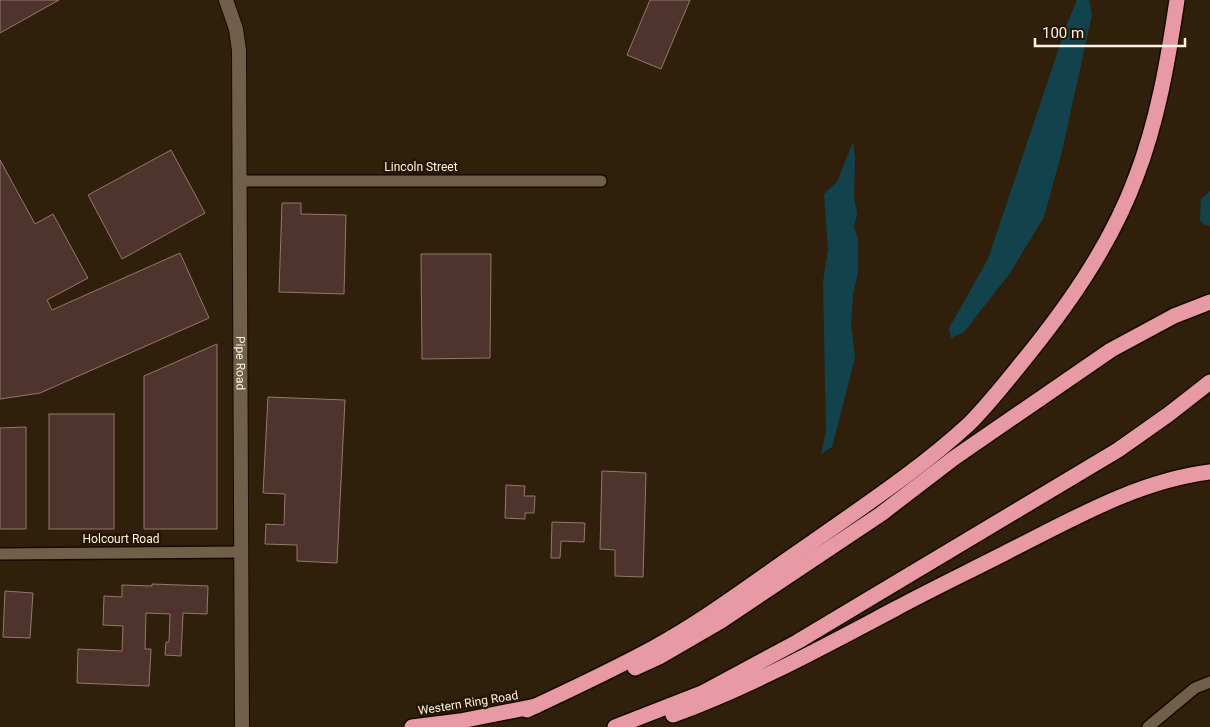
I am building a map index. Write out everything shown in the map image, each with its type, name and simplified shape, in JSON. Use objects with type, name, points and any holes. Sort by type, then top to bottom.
[{"type":"highway","points":[[527,710],[656,646],[714,610],[931,457],[970,422],[1040,340],[1071,298],[1118,216],[1136,178],[1156,117],[1169,58],[1177,0]]},
{"type":"highway","points":[[527,710],[659,657],[721,621],[881,514],[954,458],[1111,350],[1174,316],[1210,302]]},
{"type":"highway","points":[[615,727],[702,692],[798,642],[1118,450],[1170,414],[1210,382]]},
{"type":"highway","points":[[639,727],[706,703],[761,677],[950,580],[1125,494],[1210,472]]},
{"type":"highway","name":"Western Ring Road","points":[[412,727],[527,710]]},
{"type":"street","name":"Pipe Road","points":[[226,0],[236,29],[239,50],[242,727]]},
{"type":"street","name":"Lincoln Street","points":[[240,181],[601,181]]},
{"type":"street","name":"Holcourt Road","points":[[0,554],[241,552]]},
{"type":"street","points":[[1148,727],[1195,688],[1210,682]]},
{"type":"water","points":[[1077,0],[1089,0],[1092,15],[1062,151],[1044,217],[1010,273],[964,332],[951,338],[949,328],[988,259],[1067,24]]},
{"type":"water","points":[[853,142],[855,157],[854,196],[857,214],[854,227],[858,239],[858,272],[853,295],[851,324],[855,358],[832,447],[821,454],[826,432],[823,282],[828,250],[824,194],[837,182]]},
{"type":"water","points":[[1210,191],[1210,226],[1205,225],[1200,220],[1201,199]]},
{"type":"building","points":[[0,0],[59,0],[0,33]]},
{"type":"building","points":[[650,0],[690,0],[661,69],[627,55]]},
{"type":"building","points":[[171,150],[205,213],[122,259],[88,195]]},
{"type":"building","points":[[0,160],[35,224],[53,214],[88,278],[47,300],[52,310],[180,253],[209,318],[40,393],[0,399]]},
{"type":"building","points":[[282,203],[301,203],[301,214],[346,215],[344,294],[279,292]]},
{"type":"building","points":[[421,254],[491,254],[490,358],[422,359]]},
{"type":"building","points":[[217,344],[217,529],[144,529],[144,376]]},
{"type":"building","points":[[268,397],[345,400],[337,563],[297,561],[297,545],[265,544],[266,524],[284,525],[285,494],[263,493]]},
{"type":"building","points":[[49,414],[114,414],[114,529],[49,529]]},
{"type":"building","points":[[26,427],[26,529],[0,529],[0,428]]},
{"type":"building","points":[[602,471],[646,473],[643,577],[615,576],[615,550],[600,549]]},
{"type":"building","points":[[506,485],[525,486],[524,496],[535,496],[534,513],[525,513],[525,519],[505,518]]},
{"type":"building","points":[[552,522],[585,523],[584,542],[561,541],[560,558],[551,558]]},
{"type":"building","points":[[152,584],[208,586],[207,614],[183,613],[181,656],[165,655],[166,642],[169,642],[170,614],[146,613],[145,649],[151,649],[149,686],[77,683],[78,649],[122,651],[123,626],[103,625],[104,596],[122,597],[122,585],[152,586]]},
{"type":"building","points":[[5,591],[33,593],[30,638],[3,637]]}]
